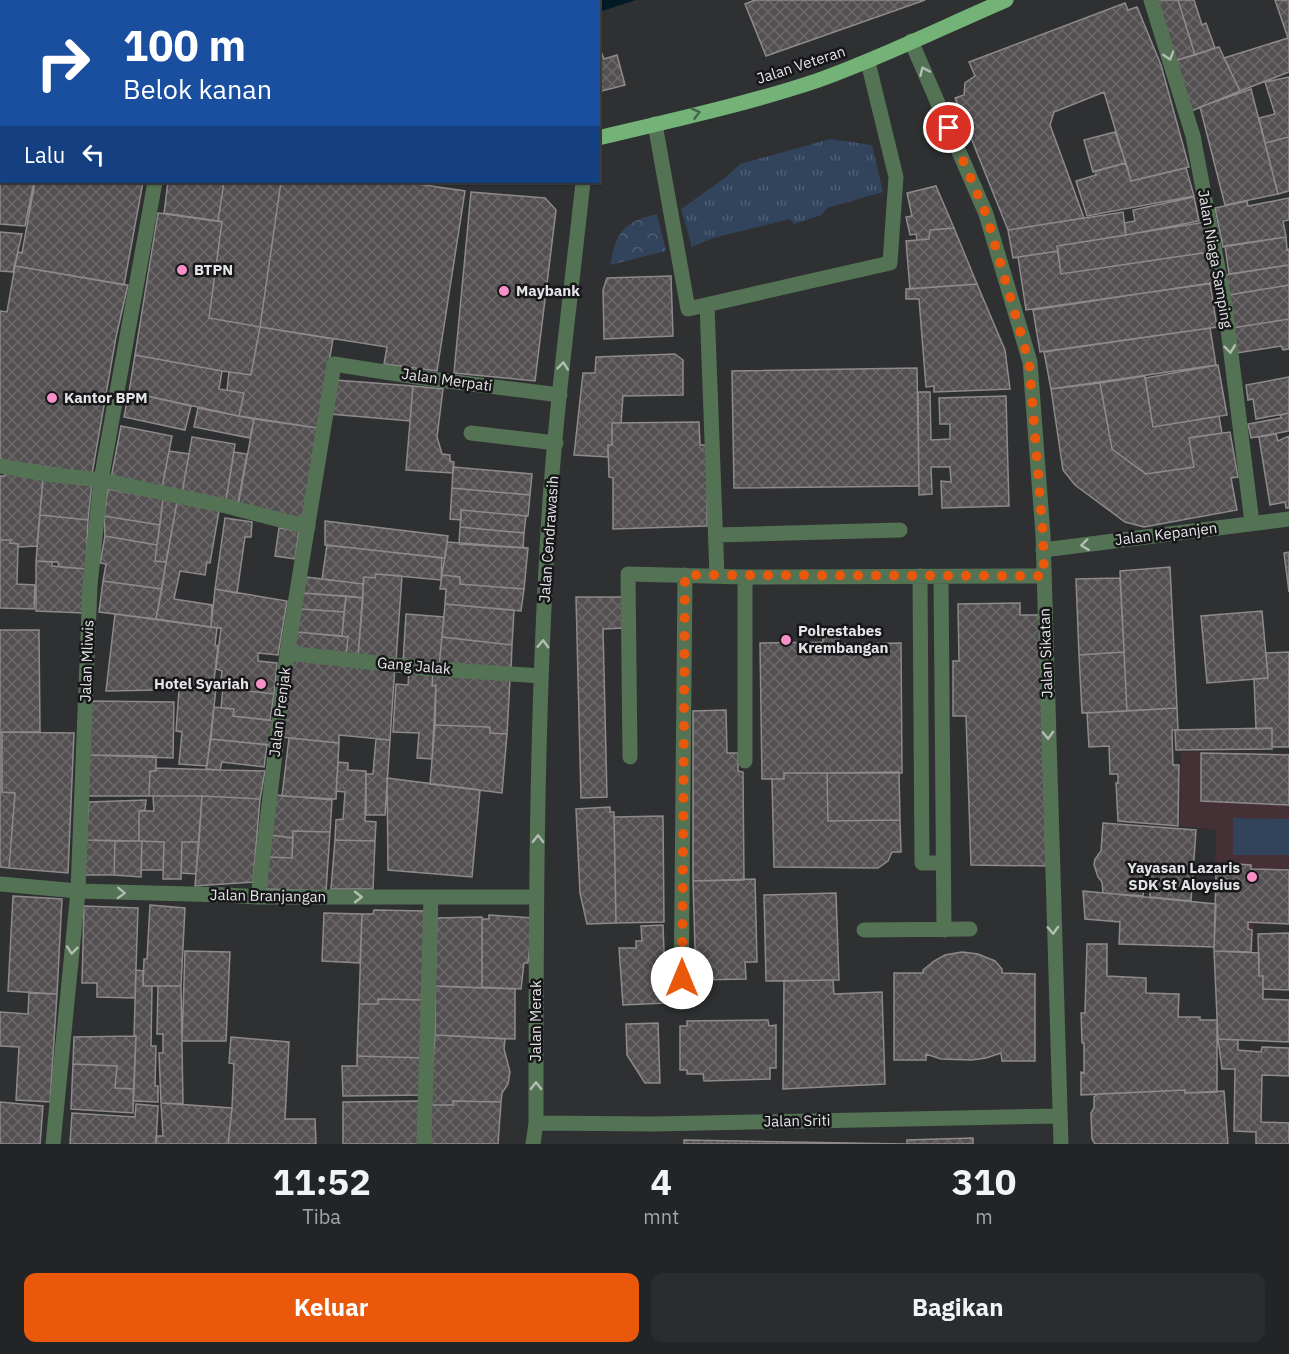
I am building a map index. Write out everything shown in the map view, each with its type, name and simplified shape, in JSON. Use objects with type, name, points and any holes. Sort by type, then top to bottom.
[{"type":"main road","name":"Jalan Veteran","points":[[600,138],[804,84],[868,62],[1006,0]]},
{"type":"street","name":"Jalan Niaga Samping","points":[[1151,0],[1193,136],[1225,305],[1252,523]]},
{"type":"street","name":"Jalan Sikatan","points":[[911,41],[986,214],[1029,362],[1043,550],[1061,1144]]},
{"type":"street","points":[[655,124],[688,309],[890,263],[896,177],[868,62]]},
{"type":"street","name":"Jalan Mliwis","points":[[53,1144],[78,891],[90,585],[101,480],[155,183]]},
{"type":"street","name":"Jalan Cendrawasih","points":[[536,897],[541,676],[547,548],[560,395],[583,183]]},
{"type":"street","points":[[707,305],[717,576]]},
{"type":"street","name":"Jalan Merpati","points":[[334,364],[560,395]]},
{"type":"street","name":"Jalan Prenjak","points":[[258,897],[287,653],[334,364]]},
{"type":"street","points":[[471,433],[556,443]]},
{"type":"street","points":[[0,466],[101,480],[226,506],[308,527]]},
{"type":"street","name":"Jalan Kepanjen","points":[[1043,550],[1289,519]]},
{"type":"street","points":[[716,535],[900,530]]},
{"type":"street","points":[[630,757],[628,574],[745,577],[1044,576]]},
{"type":"street","points":[[681,1002],[685,575]]},
{"type":"street","points":[[920,576],[922,863],[943,863]]},
{"type":"street","points":[[745,577],[745,761]]},
{"type":"street","points":[[941,577],[944,930]]},
{"type":"street","name":"Gang Jalak","points":[[287,653],[422,668],[541,676]]},
{"type":"street","name":"Jalan Branjangan","points":[[0,884],[78,891],[258,897],[536,897]]},
{"type":"street","points":[[424,1144],[431,897]]},
{"type":"street","name":"Jalan Merak","points":[[533,1144],[536,1123],[536,897]]},
{"type":"street","points":[[864,930],[970,929]]},
{"type":"street","name":"Jalan Sriti","points":[[536,1123],[655,1124],[1059,1116]]},
{"type":"shaded area","name":"Yayasan Lazaris SDK St Aloysius","points":[[1181,752],[1289,753],[1289,925],[1254,924],[1253,952],[1213,950],[1216,830],[1180,826]]},
{"type":"green space","points":[[830,139],[872,145],[883,192],[827,208],[822,215],[794,224],[790,219],[713,238],[692,247],[681,209],[726,177],[740,164]]},
{"type":"green space","points":[[657,214],[666,251],[610,265],[615,244],[623,230],[636,221]]},
{"type":"green space","points":[[1233,818],[1289,819],[1289,855],[1233,855]]},
{"type":"water","points":[[600,0],[636,0],[600,12]]},
{"type":"building","points":[[755,0],[925,0],[766,56],[745,4]]},
{"type":"building","points":[[1155,0],[1178,0],[1195,55],[1174,61]]},
{"type":"building","points":[[1178,0],[1194,0],[1202,25],[1206,23],[1215,48],[1195,55]]},
{"type":"building","points":[[1275,0],[1289,0],[1289,72],[1240,91],[1224,58],[1288,38]]},
{"type":"building","points":[[1125,3],[1128,10],[1137,7],[1161,65],[1189,167],[1131,181],[1104,92],[1054,112],[1050,125],[1084,218],[1008,230],[955,98],[964,95],[965,83],[975,76],[969,62]]},
{"type":"building","points":[[1219,47],[1240,91],[1189,112],[1174,61]]},
{"type":"building","points":[[600,49],[604,59],[617,55],[625,85],[600,91]]},
{"type":"building","points":[[1289,77],[1289,137],[1265,143],[1259,118],[1275,114],[1265,82]]},
{"type":"building","points":[[1251,89],[1278,194],[1225,205],[1200,107]]},
{"type":"building","points":[[1115,132],[1126,163],[1093,172],[1084,140]]},
{"type":"building","points":[[1289,137],[1289,191],[1278,194],[1265,143]]},
{"type":"building","points":[[1126,163],[1131,181],[1186,168],[1194,196],[1087,216],[1076,181],[1096,175],[1095,171]]},
{"type":"building","points":[[0,183],[34,183],[25,226],[0,224]]},
{"type":"building","points":[[35,183],[143,183],[124,285],[15,266],[18,252],[22,253]]},
{"type":"building","points":[[168,183],[224,183],[218,221],[164,213]]},
{"type":"building","points":[[224,183],[281,183],[260,327],[209,318],[222,222],[218,221]]},
{"type":"building","points":[[281,183],[411,183],[465,191],[437,371],[384,364],[387,347],[260,327]]},
{"type":"building","points":[[936,186],[954,228],[930,230],[929,239],[917,240],[916,234],[910,235],[906,217],[912,216],[907,193]]},
{"type":"building","name":"Maybank","points":[[471,192],[545,198],[556,210],[535,381],[454,373]]},
{"type":"building","points":[[1194,197],[1199,221],[1126,235],[1124,223],[1135,221],[1133,210]]},
{"type":"building","points":[[1289,198],[1289,220],[1283,221],[1286,237],[1223,247],[1215,208],[1247,201],[1248,206]]},
{"type":"building","points":[[1123,212],[1126,235],[1057,246],[1058,251],[1013,258],[1008,230]]},
{"type":"building","name":"BTPN","points":[[158,213],[222,222],[209,318],[260,327],[251,375],[135,355]]},
{"type":"building","points":[[1205,222],[1209,252],[1061,274],[1057,246]]},
{"type":"building","points":[[954,228],[977,284],[910,289],[906,241],[929,239],[930,230]]},
{"type":"building","points":[[0,232],[22,234],[13,272],[0,271]]},
{"type":"building","points":[[1286,237],[1289,265],[1229,274],[1225,246]]},
{"type":"building","points":[[1058,251],[1061,274],[1209,252],[1214,283],[1026,310],[1018,257]]},
{"type":"building","points":[[1289,265],[1289,285],[1229,295],[1225,275]]},
{"type":"building","name":"Kantor BPM","points":[[15,266],[128,285],[116,337],[92,474],[0,460],[0,311],[7,312]]},
{"type":"building","points":[[671,276],[673,336],[604,339],[603,290],[607,278]]},
{"type":"building","points":[[1210,283],[1217,327],[1040,352],[1033,310]]},
{"type":"building","points":[[977,284],[1005,350],[1010,389],[934,392],[934,386],[926,387],[919,299],[906,299],[906,289]]},
{"type":"building","points":[[1289,285],[1289,319],[1232,328],[1229,295]]},
{"type":"building","points":[[1289,319],[1289,349],[1283,350],[1281,346],[1237,353],[1232,328]]},
{"type":"building","points":[[260,327],[333,339],[318,428],[239,416],[244,393],[227,390],[229,372],[251,375]]},
{"type":"building","points":[[1210,328],[1216,365],[1051,389],[1044,352]]},
{"type":"building","points":[[675,354],[683,360],[683,395],[623,396],[621,423],[612,423],[612,445],[608,445],[608,457],[574,455],[583,373],[595,373],[596,357]]},
{"type":"building","points":[[135,355],[222,371],[219,389],[244,393],[239,416],[129,392]]},
{"type":"building","points":[[1218,365],[1227,415],[1153,427],[1145,378]]},
{"type":"building","points":[[917,368],[919,486],[734,488],[732,371]]},
{"type":"building","points":[[1145,376],[1153,427],[1219,416],[1222,433],[1189,438],[1194,467],[1146,474],[1112,449],[1100,383]]},
{"type":"building","points":[[1289,377],[1289,413],[1256,419],[1253,399],[1248,400],[1246,385]]},
{"type":"building","points":[[335,380],[413,386],[410,421],[330,414]]},
{"type":"building","points":[[1100,383],[1112,449],[1146,474],[1194,467],[1189,438],[1230,432],[1238,477],[1231,478],[1237,510],[1144,527],[1125,522],[1075,485],[1063,470],[1051,389]]},
{"type":"building","points":[[413,386],[443,389],[437,437],[442,454],[450,455],[450,461],[454,462],[453,473],[406,470]]},
{"type":"building","points":[[129,392],[191,406],[185,430],[124,417]]},
{"type":"building","points":[[918,392],[930,392],[931,440],[950,439],[950,424],[940,424],[939,398],[1006,396],[1009,506],[942,508],[941,481],[951,482],[950,467],[931,467],[932,494],[919,495]]},
{"type":"building","points":[[198,408],[254,419],[250,438],[194,427]]},
{"type":"building","points":[[1289,413],[1289,431],[1251,438],[1248,424],[1281,418],[1281,415]]},
{"type":"building","points":[[254,419],[318,428],[304,520],[238,506]]},
{"type":"building","points":[[699,422],[700,445],[708,445],[707,526],[613,529],[613,478],[609,477],[608,445],[612,445],[612,423]]},
{"type":"building","points":[[121,426],[172,436],[162,488],[111,478]]},
{"type":"building","points":[[1276,434],[1278,441],[1289,436],[1289,508],[1286,508],[1285,502],[1270,505],[1259,437]]},
{"type":"building","points":[[192,437],[235,444],[226,500],[182,493]]},
{"type":"building","points":[[169,451],[189,454],[182,493],[162,488]]},
{"type":"building","points":[[234,452],[247,454],[238,503],[226,500]]},
{"type":"building","points":[[453,467],[532,474],[530,495],[452,488]]},
{"type":"building","points":[[5,472],[43,478],[37,546],[18,547],[18,544],[10,543],[11,540],[0,540],[0,476],[5,476]]},
{"type":"building","points":[[43,478],[92,483],[88,520],[40,515]]},
{"type":"building","points":[[452,488],[530,495],[528,516],[461,510],[461,520],[450,519]]},
{"type":"building","points":[[108,489],[163,499],[160,525],[104,516]]},
{"type":"building","points":[[163,499],[177,502],[166,562],[155,561]]},
{"type":"building","points":[[177,502],[219,511],[210,563],[207,562],[205,575],[180,571],[174,599],[212,605],[211,627],[156,619]]},
{"type":"building","points":[[461,510],[526,516],[524,533],[460,527]]},
{"type":"building","points":[[40,515],[88,520],[86,569],[59,567],[58,562],[36,561]]},
{"type":"building","points":[[104,516],[160,525],[157,545],[105,536]]},
{"type":"building","points":[[225,518],[252,522],[251,537],[245,537],[237,593],[215,589]]},
{"type":"building","points":[[325,521],[448,536],[445,558],[325,545]]},
{"type":"building","points":[[460,527],[524,533],[523,548],[459,544]]},
{"type":"building","points":[[279,528],[299,531],[295,559],[275,556]]},
{"type":"building","points":[[105,536],[157,545],[155,561],[166,562],[162,589],[103,581],[106,564],[100,563]]},
{"type":"building","points":[[0,540],[11,540],[10,543],[18,544],[17,584],[35,585],[34,609],[0,608]]},
{"type":"building","points":[[447,542],[528,548],[524,589],[460,584],[460,577],[442,575]]},
{"type":"building","points":[[327,545],[442,558],[441,580],[376,574],[375,578],[364,577],[363,584],[322,579]]},
{"type":"building","points":[[1289,552],[1289,592],[1284,553]]},
{"type":"building","points":[[36,561],[52,562],[52,566],[86,569],[84,613],[36,611]]},
{"type":"building","points":[[1170,567],[1177,708],[1127,711],[1120,571]]},
{"type":"building","points":[[376,574],[402,576],[396,660],[358,657],[364,577],[375,578]]},
{"type":"building","points":[[442,575],[460,577],[460,584],[524,589],[521,611],[445,604],[446,589],[440,589]]},
{"type":"building","points":[[306,577],[363,584],[363,598],[303,593]]},
{"type":"building","points":[[1120,578],[1124,652],[1079,655],[1076,579]]},
{"type":"building","points":[[103,581],[162,589],[156,619],[99,612]]},
{"type":"building","points":[[215,589],[287,601],[278,655],[258,653],[258,661],[277,663],[274,694],[220,688],[222,671],[216,669],[221,628],[211,627]]},
{"type":"building","points":[[303,593],[346,596],[344,612],[301,609]]},
{"type":"building","points":[[346,596],[363,598],[358,657],[346,656],[348,637],[342,636]]},
{"type":"building","points":[[576,597],[623,597],[623,628],[603,629],[607,797],[581,798]]},
{"type":"building","points":[[1020,603],[1020,615],[1040,615],[1046,866],[971,865],[966,716],[953,716],[953,661],[959,661],[958,604]]},
{"type":"building","points":[[445,604],[514,610],[512,645],[442,637]]},
{"type":"building","points":[[301,609],[344,612],[342,636],[297,632]]},
{"type":"building","points":[[1262,611],[1268,678],[1207,683],[1201,616]]},
{"type":"building","points":[[115,614],[217,628],[215,645],[218,646],[213,689],[106,691]]},
{"type":"building","points":[[406,614],[444,617],[439,666],[403,662]]},
{"type":"building","points":[[839,628],[839,644],[901,643],[902,773],[784,773],[784,779],[762,779],[760,643],[823,642],[822,629]]},
{"type":"building","points":[[0,630],[39,630],[40,732],[0,732]]},
{"type":"building","points":[[297,632],[348,637],[346,656],[294,651]]},
{"type":"building","points":[[442,637],[512,645],[511,669],[439,666]]},
{"type":"building","points":[[1124,652],[1127,711],[1082,713],[1079,655]]},
{"type":"building","points":[[1289,652],[1289,747],[1272,747],[1272,728],[1256,729],[1254,679],[1268,678],[1266,653]]},
{"type":"building","points":[[291,658],[395,666],[390,740],[339,735],[339,743],[281,737]]},
{"type":"building","points":[[409,671],[433,672],[432,686],[436,685],[432,759],[417,758],[419,733],[393,732],[396,684],[408,685]]},
{"type":"building","points":[[433,671],[510,679],[507,734],[490,733],[490,727],[435,725],[436,685],[432,686]]},
{"type":"building","points":[[223,688],[274,694],[270,720],[233,716],[234,709],[221,708]]},
{"type":"building","points":[[216,689],[207,766],[179,764],[182,732],[176,731],[179,690]]},
{"type":"building","points":[[90,701],[174,702],[173,758],[89,755]]},
{"type":"building","points":[[214,707],[234,709],[233,716],[275,721],[272,745],[211,739]]},
{"type":"building","points":[[1177,708],[1178,730],[1172,730],[1173,765],[1179,765],[1178,826],[1118,821],[1116,783],[1118,783],[1118,774],[1110,774],[1109,746],[1089,747],[1087,713]]},
{"type":"building","points":[[726,710],[727,753],[738,753],[738,771],[743,772],[744,880],[693,881],[693,711]]},
{"type":"building","points":[[435,725],[490,727],[490,733],[507,734],[502,793],[430,784]]},
{"type":"building","points":[[1272,728],[1272,749],[1176,750],[1175,730]]},
{"type":"building","points":[[0,732],[2,732],[2,792],[15,793],[9,868],[0,867]]},
{"type":"building","points":[[2,732],[74,733],[68,873],[9,868],[15,793],[2,792]]},
{"type":"building","points":[[289,738],[339,743],[336,799],[282,796]]},
{"type":"building","points":[[211,739],[267,745],[264,767],[222,762],[220,770],[206,769]]},
{"type":"building","points":[[376,739],[390,740],[385,815],[366,815],[366,774],[373,774]]},
{"type":"building","points":[[1201,753],[1289,755],[1289,805],[1201,801]]},
{"type":"building","points":[[89,755],[156,756],[156,771],[150,771],[149,796],[87,796]]},
{"type":"building","points":[[338,762],[348,763],[348,770],[366,771],[365,821],[376,822],[375,841],[335,840],[336,820],[343,819],[345,792],[336,791]]},
{"type":"building","points":[[156,768],[265,771],[260,799],[149,796],[150,771],[156,771]]},
{"type":"building","points":[[899,772],[900,820],[828,821],[827,773]]},
{"type":"building","points":[[784,773],[827,773],[828,821],[900,820],[901,852],[892,852],[888,861],[878,868],[774,867],[772,779],[784,779]]},
{"type":"building","points":[[387,778],[480,790],[472,877],[388,870]]},
{"type":"building","points":[[275,795],[332,800],[330,832],[293,831],[293,838],[270,835]]},
{"type":"building","points":[[153,796],[202,796],[199,842],[182,842],[181,879],[163,879],[164,842],[139,841],[139,811],[154,811]]},
{"type":"building","points":[[202,796],[260,799],[253,882],[195,886]]},
{"type":"building","points":[[146,800],[145,810],[139,811],[139,841],[86,840],[89,802]]},
{"type":"building","points":[[610,807],[610,812],[614,812],[616,923],[587,924],[580,893],[576,809]]},
{"type":"building","points":[[663,816],[664,922],[616,923],[614,817]]},
{"type":"building","points":[[1103,823],[1196,830],[1191,901],[1150,897],[1150,883],[1144,883],[1143,896],[1103,893],[1102,882],[1094,865],[1101,851]]},
{"type":"building","points":[[293,831],[330,832],[326,891],[266,889],[268,857],[292,858]]},
{"type":"building","points":[[270,835],[293,838],[292,858],[268,857]]},
{"type":"building","points":[[86,840],[115,841],[114,875],[85,875]]},
{"type":"building","points":[[335,840],[375,841],[373,889],[331,889]]},
{"type":"building","points":[[115,841],[142,841],[141,877],[114,875]]},
{"type":"building","points":[[142,841],[164,842],[163,870],[141,870]]},
{"type":"building","points":[[182,842],[199,842],[196,874],[181,873]]},
{"type":"building","points":[[1236,864],[1251,865],[1251,869],[1289,870],[1289,924],[1248,922],[1248,929],[1252,930],[1251,952],[1214,951],[1216,875],[1237,875]]},
{"type":"building","points":[[755,879],[757,962],[745,962],[746,979],[696,980],[693,881]]},
{"type":"building","points":[[1083,891],[1216,904],[1214,947],[1119,944],[1120,922],[1085,919]]},
{"type":"building","points":[[836,893],[839,980],[766,981],[764,895]]},
{"type":"building","points":[[13,896],[62,899],[57,994],[8,991]]},
{"type":"building","points":[[150,905],[185,908],[181,986],[143,986]]},
{"type":"building","points":[[84,906],[138,908],[135,998],[97,997],[97,983],[82,983]]},
{"type":"building","points":[[374,910],[427,911],[425,1000],[378,999],[378,1004],[359,1004],[362,914],[373,914]]},
{"type":"building","points":[[324,913],[362,914],[360,963],[322,961]]},
{"type":"building","points":[[489,915],[533,918],[528,963],[524,963],[521,989],[482,987],[482,919],[489,919]]},
{"type":"building","points":[[482,917],[482,988],[435,986],[437,918]]},
{"type":"building","points":[[663,925],[666,1003],[623,1005],[619,948],[636,948],[636,941],[642,941],[641,926]]},
{"type":"building","points":[[1289,933],[1289,990],[1263,989],[1263,976],[1259,976],[1258,934]]},
{"type":"building","points":[[1087,944],[1107,944],[1107,976],[1146,978],[1146,993],[1179,994],[1178,1017],[1217,1020],[1217,1092],[1185,1093],[1185,1090],[1081,1095],[1084,1043],[1082,1043],[1081,1013],[1085,1013]]},
{"type":"building","points":[[185,951],[230,952],[226,1041],[182,1041]]},
{"type":"building","points":[[1214,951],[1259,953],[1259,976],[1263,976],[1263,999],[1289,1000],[1289,1042],[1218,1039]]},
{"type":"building","points":[[962,952],[978,954],[995,961],[1002,969],[1002,973],[1035,974],[1035,1061],[1002,1061],[1001,1053],[972,1060],[941,1059],[926,1054],[926,1060],[894,1060],[894,973],[923,973],[923,970],[934,961],[945,955]]},
{"type":"building","points":[[136,970],[143,971],[143,986],[152,986],[151,1046],[156,1046],[155,1086],[158,1086],[158,1102],[133,1101]]},
{"type":"building","points":[[833,980],[834,994],[882,992],[885,1084],[783,1089],[784,981]]},
{"type":"building","points":[[158,986],[181,986],[183,1104],[161,1103],[159,1053],[163,1053],[163,1034],[157,1034]]},
{"type":"building","points":[[435,986],[515,989],[515,1039],[435,1035]]},
{"type":"building","points":[[29,993],[57,994],[50,1102],[16,1100],[19,1047],[0,1046],[0,1012],[28,1014]]},
{"type":"building","points":[[378,999],[425,1000],[424,1058],[357,1056],[359,1004],[378,1004]]},
{"type":"building","points":[[768,1020],[769,1026],[776,1025],[776,1068],[770,1068],[770,1079],[704,1081],[703,1074],[687,1074],[687,1070],[680,1070],[680,1026],[687,1026],[687,1021]]},
{"type":"building","points":[[658,1023],[660,1083],[645,1083],[627,1055],[626,1024]]},
{"type":"building","points":[[435,1035],[505,1039],[504,1049],[510,1072],[501,1102],[453,1101],[453,1105],[430,1105]]},
{"type":"building","points":[[136,1036],[134,1089],[115,1088],[117,1066],[73,1064],[74,1037]]},
{"type":"building","points":[[231,1037],[289,1042],[285,1119],[315,1119],[316,1144],[228,1144],[234,1064],[229,1063]]},
{"type":"building","points":[[1218,1039],[1238,1040],[1238,1050],[1261,1052],[1262,1047],[1289,1048],[1289,1076],[1262,1075],[1261,1122],[1289,1123],[1289,1144],[1256,1144],[1256,1132],[1234,1131],[1235,1069],[1222,1069]]},
{"type":"building","points":[[357,1056],[424,1058],[424,1095],[343,1096],[342,1066],[357,1066]]},
{"type":"building","points":[[73,1064],[117,1066],[115,1088],[134,1089],[133,1113],[71,1109]]},
{"type":"building","points":[[1185,1090],[1185,1093],[1224,1091],[1228,1144],[1095,1144],[1092,1139],[1091,1113],[1094,1108],[1094,1097],[1098,1094]]},
{"type":"building","points":[[420,1101],[418,1144],[343,1144],[343,1102]]},
{"type":"building","points":[[453,1101],[501,1102],[498,1144],[428,1144],[430,1105],[453,1105]]},
{"type":"building","points":[[0,1102],[43,1106],[40,1144],[0,1144]]},
{"type":"building","points":[[161,1103],[232,1108],[228,1144],[156,1144],[156,1136],[163,1136]]},
{"type":"building","points":[[136,1104],[158,1106],[156,1144],[70,1144],[72,1113],[135,1117]]},
{"type":"building","points":[[973,1138],[973,1144],[907,1144],[907,1140]]},
{"type":"building","points":[[684,1140],[907,1144],[684,1144]]},
{"type":"place","name":"BTPN","points":[[182,270]]},
{"type":"place","name":"Maybank","points":[[504,291]]},
{"type":"place","name":"Kantor BPM","points":[[52,398]]},
{"type":"place","name":"Polrestabes Krembangan","points":[[786,640]]},
{"type":"place","name":"Hotel Syariah","points":[[261,684]]},
{"type":"place","name":"Yayasan Lazaris SDK St Aloysius","points":[[1252,877]]},
{"type":"route","points":[[682,978],[685,575],[745,577],[1044,576],[1043,535],[1029,362],[986,214],[949,128]]}]
